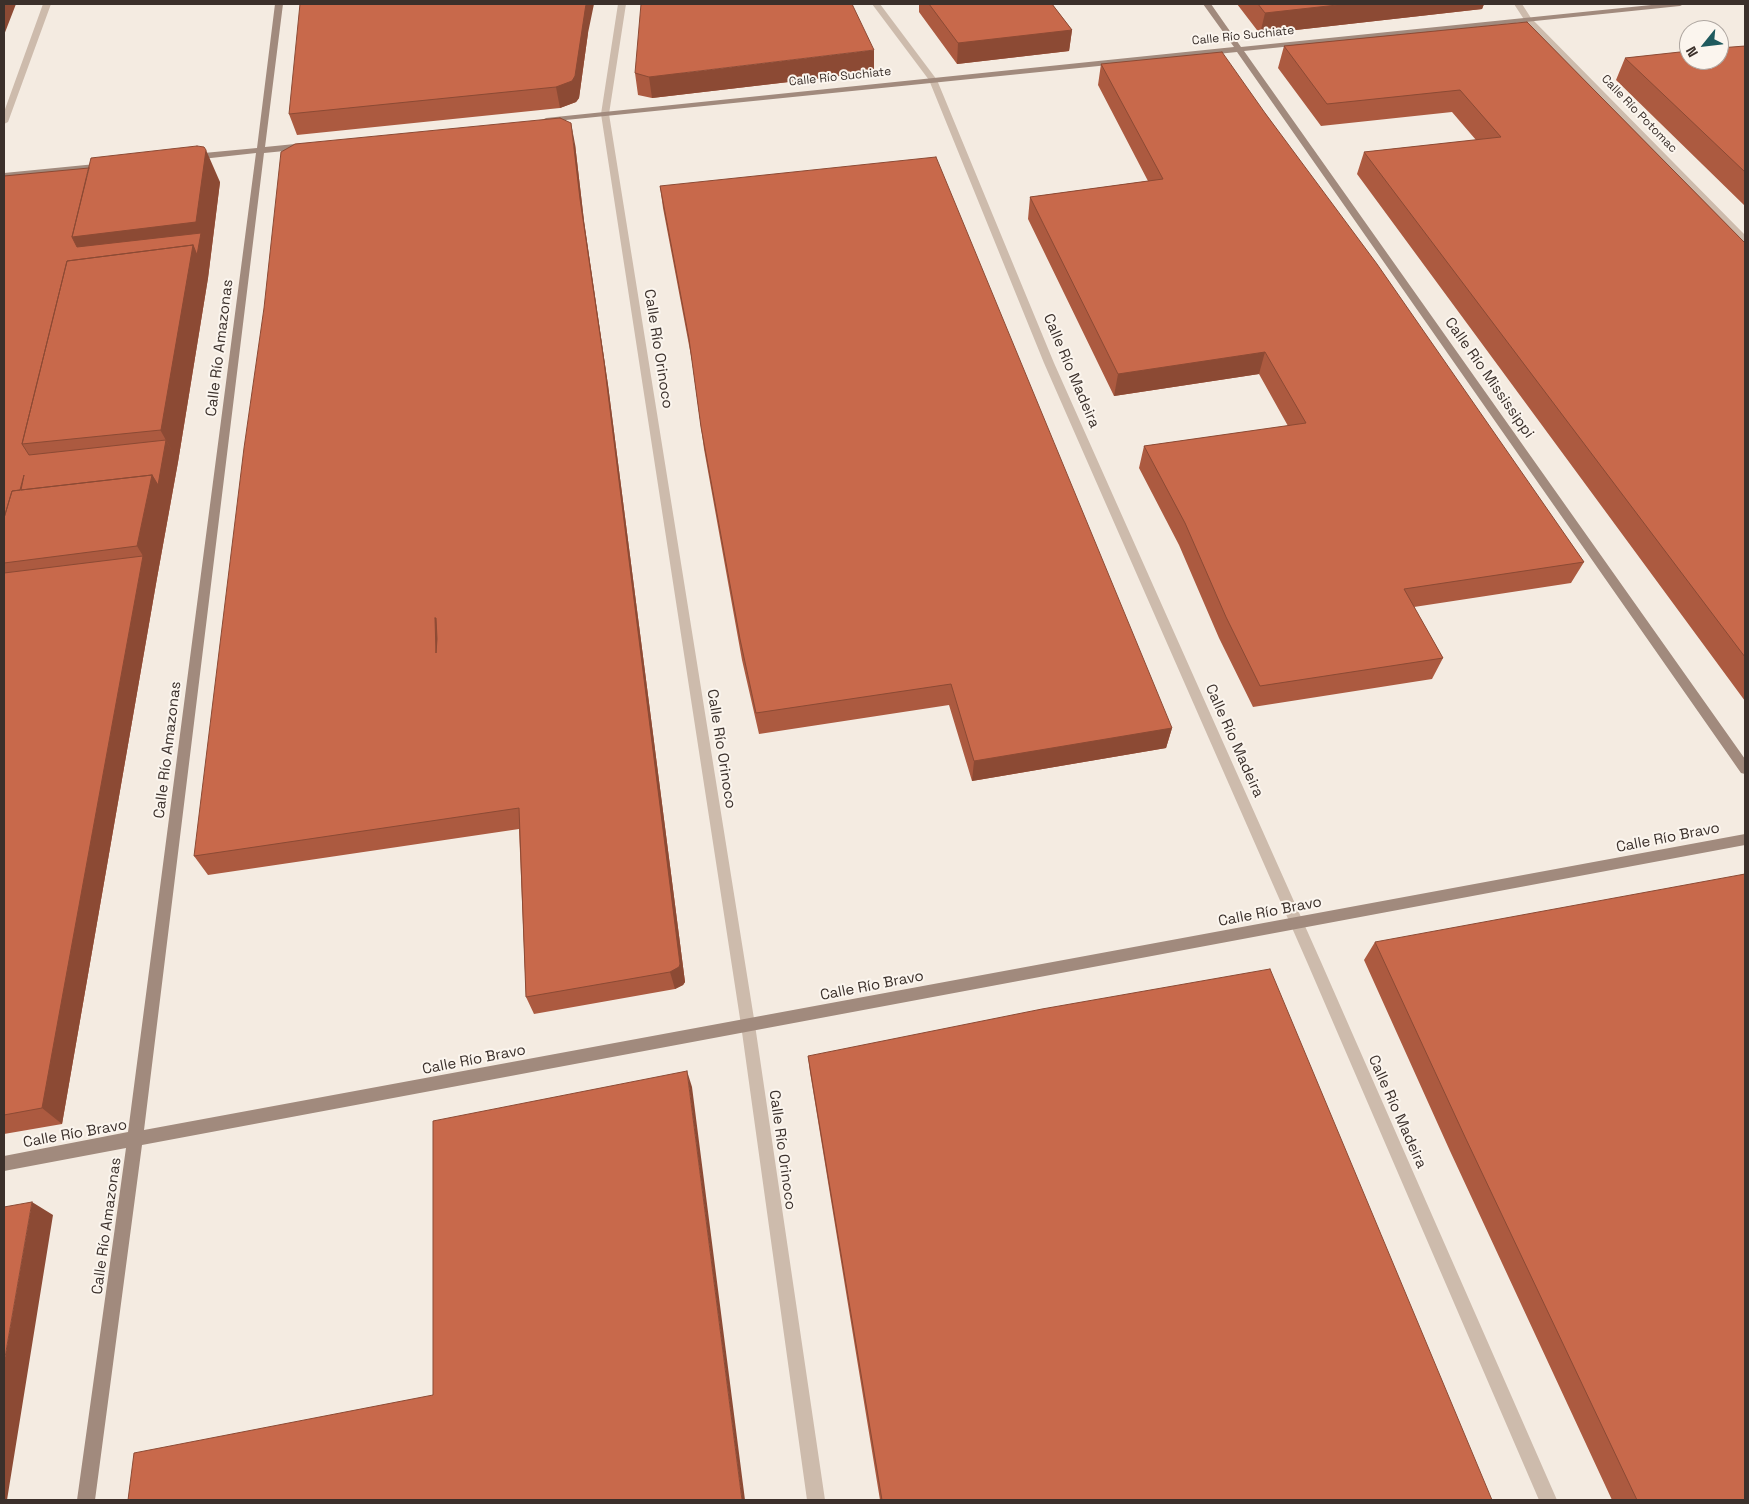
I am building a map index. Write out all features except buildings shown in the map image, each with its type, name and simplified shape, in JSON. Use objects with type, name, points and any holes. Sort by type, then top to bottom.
[{"type":"street","points":[[4,122],[48,4]]},
{"type":"street","name":"Calle Río Amazonas","points":[[86,1500],[135,1140],[279,4]]},
{"type":"street","name":"Calle Río Orinoco","points":[[622,4],[605,114],[748,1025],[816,1500]]},
{"type":"street","name":"Calle Río Madeira","points":[[876,4],[933,80],[1049,363],[1548,1500]]},
{"type":"street","name":"Calle Río Mississippi","points":[[1208,4],[1745,769]]},
{"type":"street","name":"Calle Río Potomac","points":[[1518,4],[1528,19],[1745,240]]},
{"type":"street","name":"Calle Río Suchiate","points":[[534,122],[1680,4]]},
{"type":"street","points":[[182,158],[317,144]]},
{"type":"street","points":[[4,176],[115,165]]},
{"type":"street","name":"Calle Río Bravo","points":[[4,1163],[1745,840]]}]
